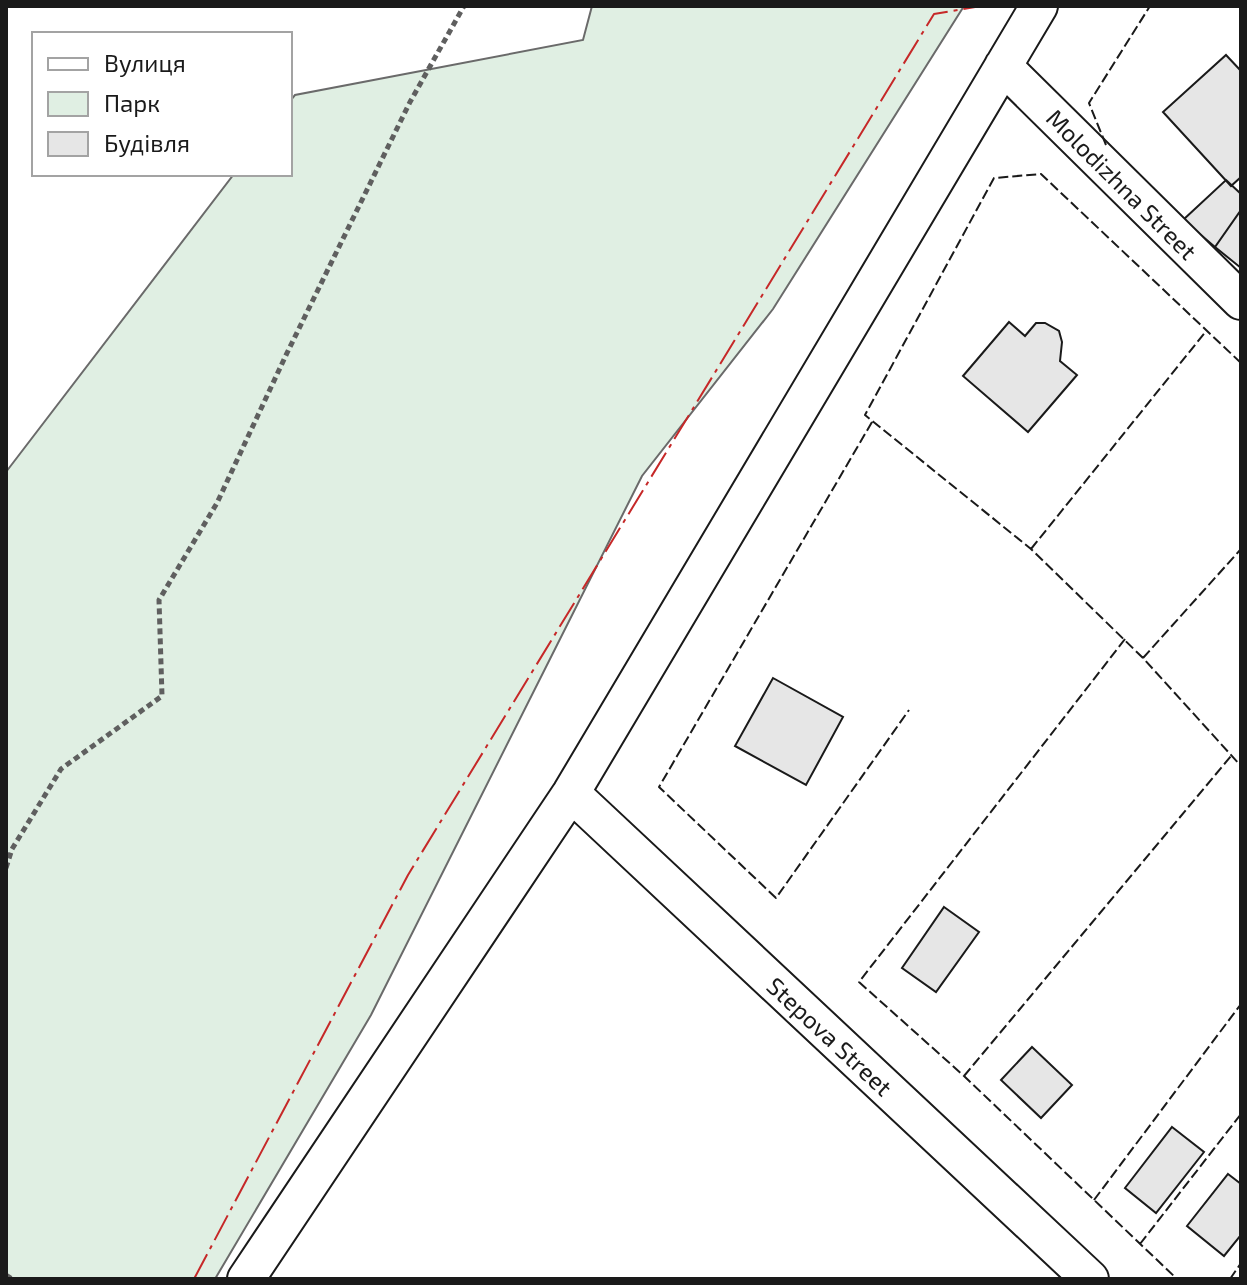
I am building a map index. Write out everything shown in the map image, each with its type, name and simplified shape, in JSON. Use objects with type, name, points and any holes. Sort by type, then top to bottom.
[{"type":"street","points":[[246,1279],[571,793],[1039,6]]},
{"type":"street","name":"Molodizhna Street","points":[[1003,66],[1241,301]]},
{"type":"street","name":"Stepova Street","points":[[571,793],[1090,1279]]},
{"type":"path","points":[[6,868],[12,849],[61,769],[162,696],[159,600],[217,503],[399,125],[464,6]]},
{"type":"path","points":[[6,1275],[12,1279]]},
{"type":"green space","points":[[592,6],[964,6],[773,309],[642,476],[371,1015],[215,1279],[6,1279],[6,472],[232,176],[292,176],[292,99],[295,95],[583,40]]},
{"type":"building","points":[[1226,55],[1241,71],[1241,177],[1231,186],[1163,112]]},
{"type":"building","points":[[1226,180],[1241,194],[1241,210],[1215,247],[1183,220]]},
{"type":"building","points":[[1241,210],[1241,268],[1215,247]]},
{"type":"building","points":[[1009,322],[1025,336],[1036,323],[1045,323],[1059,331],[1062,342],[1060,361],[1077,375],[1028,432],[963,376]]},
{"type":"building","points":[[773,678],[843,717],[806,785],[735,746]]},
{"type":"building","points":[[944,907],[979,932],[936,992],[902,968]]},
{"type":"building","points":[[1032,1047],[1072,1085],[1041,1118],[1001,1080]]},
{"type":"building","points":[[1172,1127],[1204,1152],[1156,1213],[1125,1188]]},
{"type":"building","points":[[1228,1174],[1241,1184],[1241,1235],[1224,1256],[1187,1226]]},
{"type":"fence","points":[[1106,145],[1089,103],[1150,6]]},
{"type":"fence","points":[[1241,363],[1041,174],[994,178],[865,415],[1031,549],[1143,658],[1241,766]]},
{"type":"fence","points":[[1031,549],[1207,330]]},
{"type":"fence","points":[[872,422],[659,787],[776,898],[909,710]]},
{"type":"fence","points":[[1143,658],[1241,549]]},
{"type":"fence","points":[[1125,639],[859,982],[964,1076],[1177,1279]]},
{"type":"fence","points":[[964,1076],[1231,756]]},
{"type":"fence","points":[[1094,1200],[1241,1004]]},
{"type":"fence","points":[[1140,1244],[1241,1114]]},
{"type":"fence","points":[[1230,1279],[1241,1263]]},
{"type":"power","points":[[194,1279],[408,875],[934,14],[981,6]]}]
